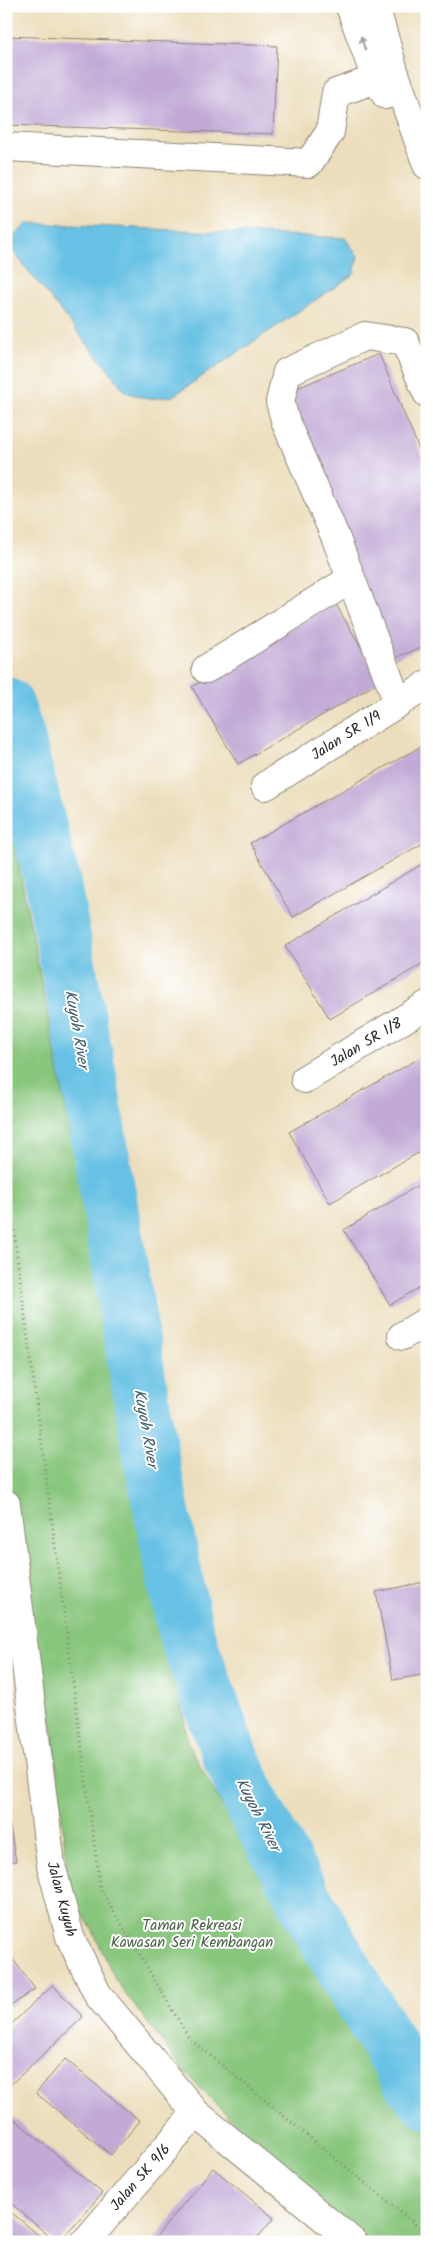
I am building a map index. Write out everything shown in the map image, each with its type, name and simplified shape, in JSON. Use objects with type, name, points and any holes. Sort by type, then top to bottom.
[{"type":"street","points":[[350,6],[376,79],[423,156]]},
{"type":"street","points":[[375,6],[394,71],[423,156]]},
{"type":"street","points":[[6,147],[309,163],[330,132],[336,93],[376,79]]},
{"type":"street","points":[[398,703],[335,536],[286,423],[280,402],[287,372],[365,336],[405,342],[427,393]]},
{"type":"street","points":[[206,668],[351,579]]},
{"type":"street","name":"Jalan SR 1/9","points":[[265,786],[427,685]]},
{"type":"street","name":"Jalan SR 1/8","points":[[305,1079],[427,1005]]},
{"type":"street","points":[[402,1336],[427,1321]]},
{"type":"street","name":"Jalan Kuyuh","points":[[6,1504],[51,1864],[70,1937],[98,1995],[196,2113],[353,2242]]},
{"type":"street","name":"Jalan SK 9/6","points":[[84,2242],[196,2113]]},
{"type":"path","points":[[6,1171],[100,1888],[189,2038],[427,2234]]},
{"type":"green space","name":"Taman Rekreasi Kawasan Seri Kembangan","points":[[6,799],[189,1746],[323,1986],[427,2121],[427,2242],[368,2242],[307,2192],[252,2140],[187,2075],[116,1981],[92,1929],[70,1896],[51,1714],[20,1584],[6,1469],[6,1389],[12,1362],[6,1353]]},
{"type":"water","points":[[28,223],[345,238],[358,256],[354,274],[173,396],[148,399],[126,392],[14,253],[14,236]]},
{"type":"building","points":[[6,36],[277,46],[273,134],[6,125]]},
{"type":"building","points":[[379,354],[427,468],[427,645],[395,658],[285,393]]},
{"type":"building","points":[[335,603],[381,681],[238,764],[192,687]]},
{"type":"building","points":[[427,743],[427,841],[293,917],[250,843]]},
{"type":"building","points":[[427,861],[427,961],[330,1019],[285,946]]},
{"type":"building","points":[[427,1054],[427,1148],[330,1203],[289,1132]]},
{"type":"building","points":[[427,1180],[427,1283],[390,1305],[344,1230]]},
{"type":"building","points":[[425,1582],[427,1594],[427,1674],[393,1680],[376,1592]]},
{"type":"building","points":[[6,1804],[16,1861],[6,1862]]},
{"type":"building","points":[[6,1950],[35,1989],[6,2009]]},
{"type":"building","points":[[53,1985],[83,2017],[6,2089],[6,2029]]},
{"type":"building","points":[[65,2059],[140,2121],[111,2155],[36,2093]]},
{"type":"building","points":[[12,2117],[102,2193],[59,2242],[56,2242],[6,2199],[6,2124]]},
{"type":"building","points":[[213,2168],[274,2218],[254,2242],[152,2242]]},
{"type":"building","points":[[6,2208],[47,2242],[6,2242]]},
{"type":"waterway","name":"Kuyoh River","points":[[6,705],[16,734],[53,884],[89,1078],[151,1457],[186,1634],[228,1751],[255,1810],[327,1940],[409,2079],[427,2100]]}]
